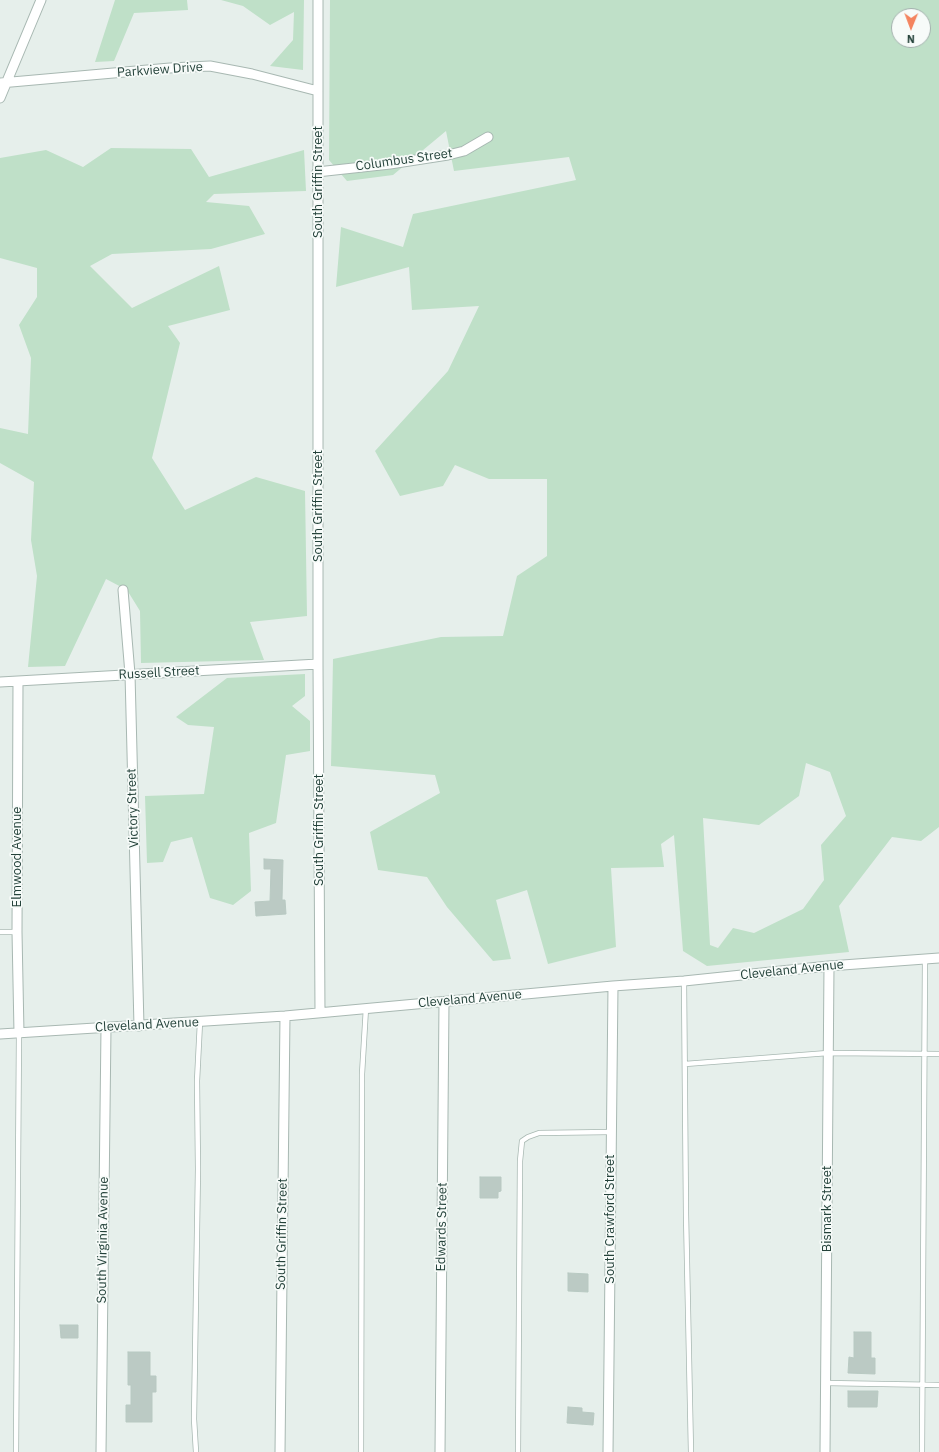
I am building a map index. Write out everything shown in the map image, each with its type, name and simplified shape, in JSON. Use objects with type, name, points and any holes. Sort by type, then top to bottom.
[{"type":"street","points":[[0,98],[4,82],[40,0]]},
{"type":"street","name":"South Griffin Street","points":[[318,0],[317,172],[320,1012]]},
{"type":"street","name":"Parkview Drive","points":[[4,82],[210,66],[252,74],[318,91]]},
{"type":"street","name":"Columbus Street","points":[[317,172],[390,164],[448,155],[464,151],[488,137]]},
{"type":"street","name":"Victory Street","points":[[123,590],[130,674],[139,1026]]},
{"type":"street","name":"Russell Street","points":[[0,682],[318,664]]},
{"type":"street","name":"Elmwood Avenue","points":[[18,681],[17,932],[19,1033]]},
{"type":"street","name":"Cleveland Avenue","points":[[0,1034],[285,1016],[613,986],[684,981],[829,966],[939,958]]},
{"type":"street","name":"Bismark Street","points":[[825,1452],[829,966]]},
{"type":"street","name":"South Crawford Street","points":[[608,1452],[613,986]]},
{"type":"street","name":"Edwards Street","points":[[440,1452],[444,1002]]},
{"type":"street","name":"South Griffin Street","points":[[280,1452],[285,1016]]},
{"type":"street","name":"South Virginia Avenue","points":[[101,1452],[106,1028]]},
{"type":"lane","points":[[0,932],[17,932]]},
{"type":"lane","points":[[922,1452],[925,959]]},
{"type":"lane","points":[[684,981],[686,1222],[691,1452]]},
{"type":"lane","points":[[361,1452],[362,1074],[366,1008]]},
{"type":"lane","points":[[196,1452],[194,1411],[198,1170],[197,1082],[200,1022]]},
{"type":"lane","points":[[16,1452],[19,1033]]},
{"type":"lane","points":[[685,1064],[828,1053],[939,1054]]},
{"type":"lane","points":[[518,1452],[520,1161],[522,1141],[539,1133],[611,1132]]},
{"type":"lane","points":[[826,1383],[939,1385]]},
{"type":"green space","points":[[115,0],[187,0],[188,10],[134,13],[114,61],[95,62]]},
{"type":"green space","points":[[221,0],[304,0],[303,70],[270,66],[293,40],[294,12],[270,25],[243,6]]},
{"type":"green space","points":[[330,0],[939,0],[939,827],[921,841],[892,837],[839,906],[849,952],[707,966],[683,951],[674,835],[661,844],[664,867],[611,868],[616,947],[548,964],[527,890],[496,900],[511,959],[493,961],[447,907],[427,877],[378,870],[370,832],[440,793],[435,775],[331,766],[333,659],[441,637],[503,636],[517,576],[547,556],[547,479],[489,479],[455,465],[443,486],[400,496],[375,451],[448,371],[479,306],[412,310],[409,267],[336,287],[341,227],[403,247],[413,214],[576,180],[569,157],[454,171],[446,131],[393,175],[347,181],[329,160]],"holes":[[[806,763],[830,772],[846,816],[821,845],[824,880],[803,909],[754,933],[733,928],[718,948],[710,945],[703,818],[759,825],[799,796]]]},
{"type":"green space","points":[[111,148],[191,149],[209,177],[304,150],[306,191],[214,194],[206,202],[249,206],[265,234],[211,249],[112,254],[90,266],[132,308],[219,266],[230,310],[168,326],[180,343],[152,458],[185,510],[256,477],[305,491],[307,616],[250,622],[264,660],[141,663],[140,611],[127,590],[106,579],[65,666],[28,667],[37,576],[31,540],[34,482],[0,463],[0,428],[28,434],[31,358],[19,325],[37,297],[37,268],[0,258],[0,158],[46,150],[83,167]]},
{"type":"green space","points":[[305,674],[305,696],[292,706],[310,721],[310,751],[286,755],[276,823],[249,833],[251,891],[233,905],[210,898],[192,837],[171,842],[163,862],[147,863],[145,796],[204,794],[214,727],[188,725],[176,717],[227,678]]},
{"type":"building","points":[[264,859],[283,860],[282,900],[285,900],[286,914],[256,916],[255,902],[270,901],[271,869],[264,869]]},
{"type":"building","points":[[480,1177],[501,1177],[501,1191],[498,1192],[498,1198],[480,1198]]},
{"type":"building","points":[[568,1273],[588,1274],[588,1292],[568,1291]]},
{"type":"building","points":[[60,1325],[78,1325],[78,1338],[61,1338]]},
{"type":"building","points":[[854,1332],[871,1332],[871,1358],[875,1358],[875,1374],[848,1373],[849,1357],[854,1358]]},
{"type":"building","points":[[128,1352],[150,1352],[150,1376],[156,1376],[156,1392],[152,1392],[152,1422],[126,1422],[126,1405],[131,1405],[131,1385],[128,1385]]},
{"type":"building","points":[[848,1391],[878,1391],[877,1407],[848,1407]]},
{"type":"building","points":[[568,1407],[582,1408],[582,1412],[594,1413],[593,1425],[567,1423]]}]
